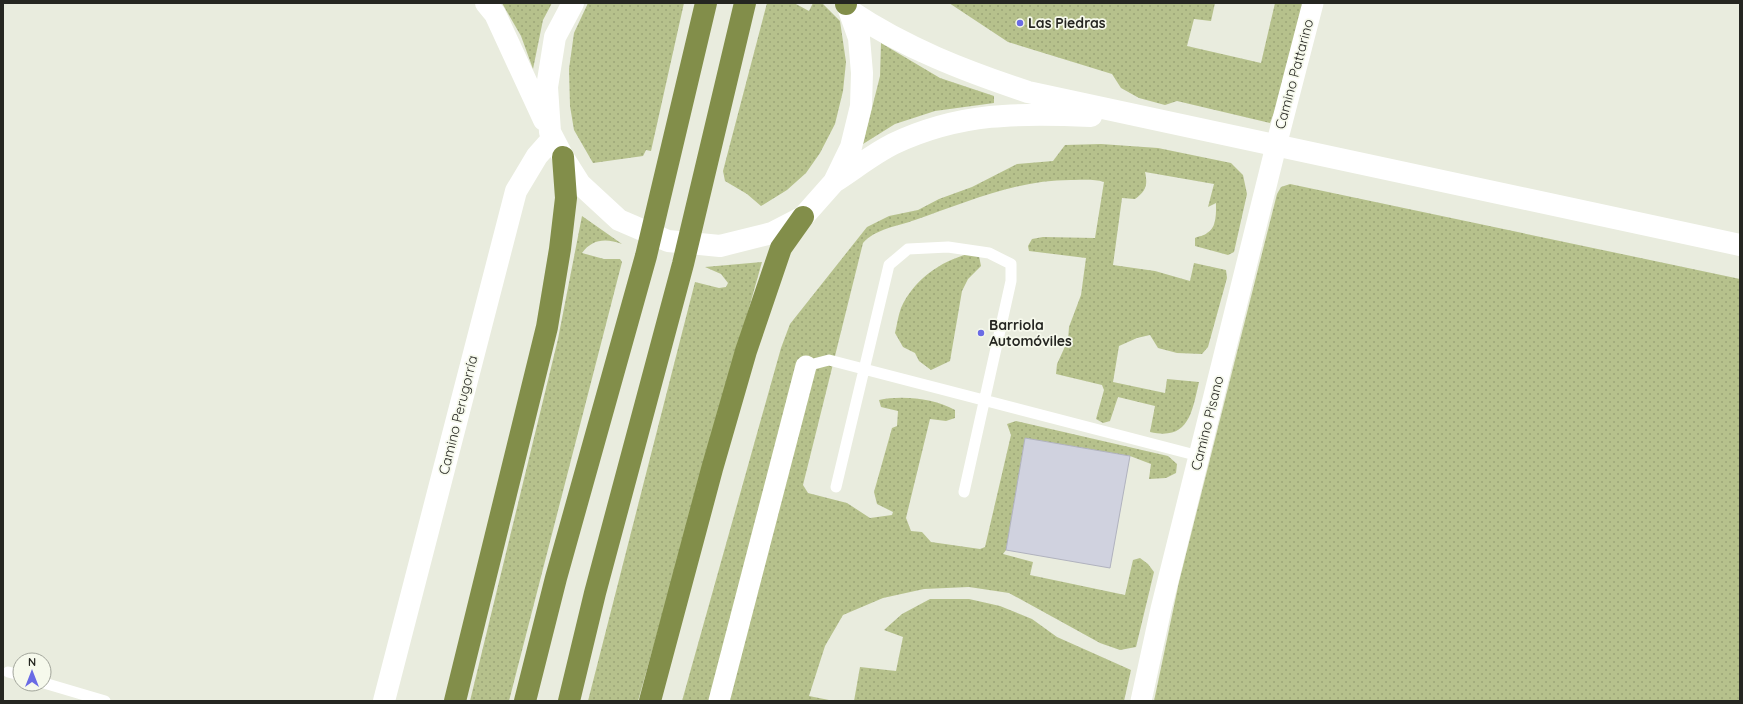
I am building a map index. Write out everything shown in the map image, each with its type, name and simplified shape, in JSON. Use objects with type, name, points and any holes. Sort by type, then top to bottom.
[{"type":"highway","points":[[525,701],[556,578],[646,256],[706,3]]},
{"type":"highway","points":[[569,701],[595,593],[683,264],[745,3]]},
{"type":"highway","points":[[456,701],[547,327],[560,249],[566,198],[555,143]]},
{"type":"highway","points":[[650,701],[712,469],[746,351],[781,248],[803,217]]},
{"type":"street","points":[[486,3],[495,14],[555,143],[580,184],[619,220],[668,242],[720,246],[772,232],[803,217],[834,182],[851,147],[861,106],[862,73],[859,38],[847,5]]},
{"type":"street","points":[[555,143],[547,87],[555,37],[573,3]]},
{"type":"street","name":"Camino Pattarino","points":[[1276,146],[1313,3]]},
{"type":"street","points":[[847,5],[877,29],[921,52],[1028,92],[1740,244]]},
{"type":"street","points":[[834,182],[893,144],[941,125],[990,116],[1036,114],[1148,118]]},
{"type":"street","name":"Camino Perugorría","points":[[384,701],[516,191],[537,156],[555,143]]},
{"type":"street","name":"Camino Pisano","points":[[1141,701],[1161,609],[1276,146]]},
{"type":"street","points":[[719,701],[806,366]]},
{"type":"lane","points":[[836,487],[889,265],[908,249],[948,247],[989,253],[1011,264],[1011,275],[964,492]]},
{"type":"lane","points":[[806,366],[829,360],[1199,456]]},
{"type":"lane","points":[[8,672],[12,673]]},
{"type":"lane","points":[[52,685],[105,701]]},
{"type":"green space","points":[[502,3],[552,3],[543,20],[533,69],[521,36]]},
{"type":"green space","points":[[588,3],[684,3],[651,151],[646,150],[643,156],[593,163],[574,130],[570,106],[569,69],[574,33]]},
{"type":"green space","points":[[767,3],[794,3],[809,11],[813,3],[822,3],[840,21],[846,62],[843,91],[835,124],[820,153],[806,173],[787,190],[761,206],[747,194],[725,181],[723,171]]},
{"type":"green space","points":[[949,3],[1215,3],[1211,21],[1194,19],[1187,46],[1261,63],[1275,3],[1300,3],[1303,5],[1286,82],[1270,123],[1177,101],[1165,105],[1139,98],[1121,88],[1112,74],[1008,42]]},
{"type":"green space","points":[[881,43],[940,78],[994,96],[994,103],[935,111],[895,124],[863,144],[880,76]]},
{"type":"green space","points":[[1101,144],[1158,148],[1231,163],[1243,175],[1247,194],[1234,252],[1228,255],[1195,246],[1195,238],[1206,234],[1210,231],[1214,224],[1216,203],[1208,207],[1214,184],[1145,172],[1146,184],[1142,193],[1135,199],[1122,198],[1113,265],[1155,271],[1190,281],[1194,263],[1226,270],[1227,278],[1208,347],[1202,354],[1177,353],[1158,348],[1150,335],[1137,338],[1119,346],[1113,382],[1165,393],[1167,379],[1199,382],[1191,413],[1181,428],[1173,432],[1163,434],[1150,432],[1155,406],[1118,397],[1110,421],[1103,423],[1096,419],[1104,390],[1102,385],[1056,374],[1057,364],[1068,340],[1069,327],[1081,295],[1086,258],[1029,251],[1028,246],[1032,239],[1043,237],[1095,238],[1104,182],[1093,180],[1074,180],[1033,183],[1013,187],[973,199],[915,220],[887,228],[874,234],[863,243],[803,485],[808,493],[847,503],[870,518],[892,515],[893,512],[877,504],[874,492],[892,428],[897,426],[898,411],[881,407],[879,400],[897,398],[928,400],[955,410],[955,418],[946,421],[930,419],[906,518],[911,531],[922,532],[931,542],[980,549],[985,547],[1011,435],[1007,424],[1016,421],[1168,456],[1177,464],[1176,473],[1166,478],[1149,479],[1151,464],[1130,456],[1025,438],[1006,550],[1003,554],[1033,562],[1030,575],[1125,595],[1133,560],[1140,558],[1148,564],[1154,572],[1136,647],[1120,650],[1100,643],[1009,593],[969,587],[924,589],[883,598],[843,615],[825,646],[809,696],[834,701],[682,701],[781,348],[790,324],[867,227],[889,216],[918,210],[939,199],[972,187],[1017,164],[1053,161],[1065,145]]},
{"type":"green space","points":[[1290,184],[1740,279],[1740,701],[1154,701],[1179,582],[1277,194],[1281,187]]},
{"type":"green space","points":[[582,216],[622,244],[610,241],[595,242],[586,248],[582,253],[604,259],[620,259],[622,262],[509,701],[470,701],[558,339]]},
{"type":"green space","points":[[972,253],[979,256],[981,266],[968,279],[962,291],[950,361],[931,370],[919,361],[915,353],[903,347],[895,333],[901,308],[913,288],[930,272],[950,260]]},
{"type":"green space","points":[[762,262],[638,701],[588,701],[695,282],[719,288],[726,287],[728,283],[721,274],[705,267]]},
{"type":"green space","points":[[930,599],[969,599],[1000,606],[1032,619],[1057,637],[1131,670],[1124,701],[854,701],[860,667],[896,671],[903,637],[884,630],[902,614]]},
{"type":"building","points":[[1025,438],[1130,456],[1110,568],[1006,550]]},
{"type":"place","name":"Las Piedras","points":[[1020,23]]},
{"type":"place","name":"Barriola Automóviles","points":[[981,333]]}]
